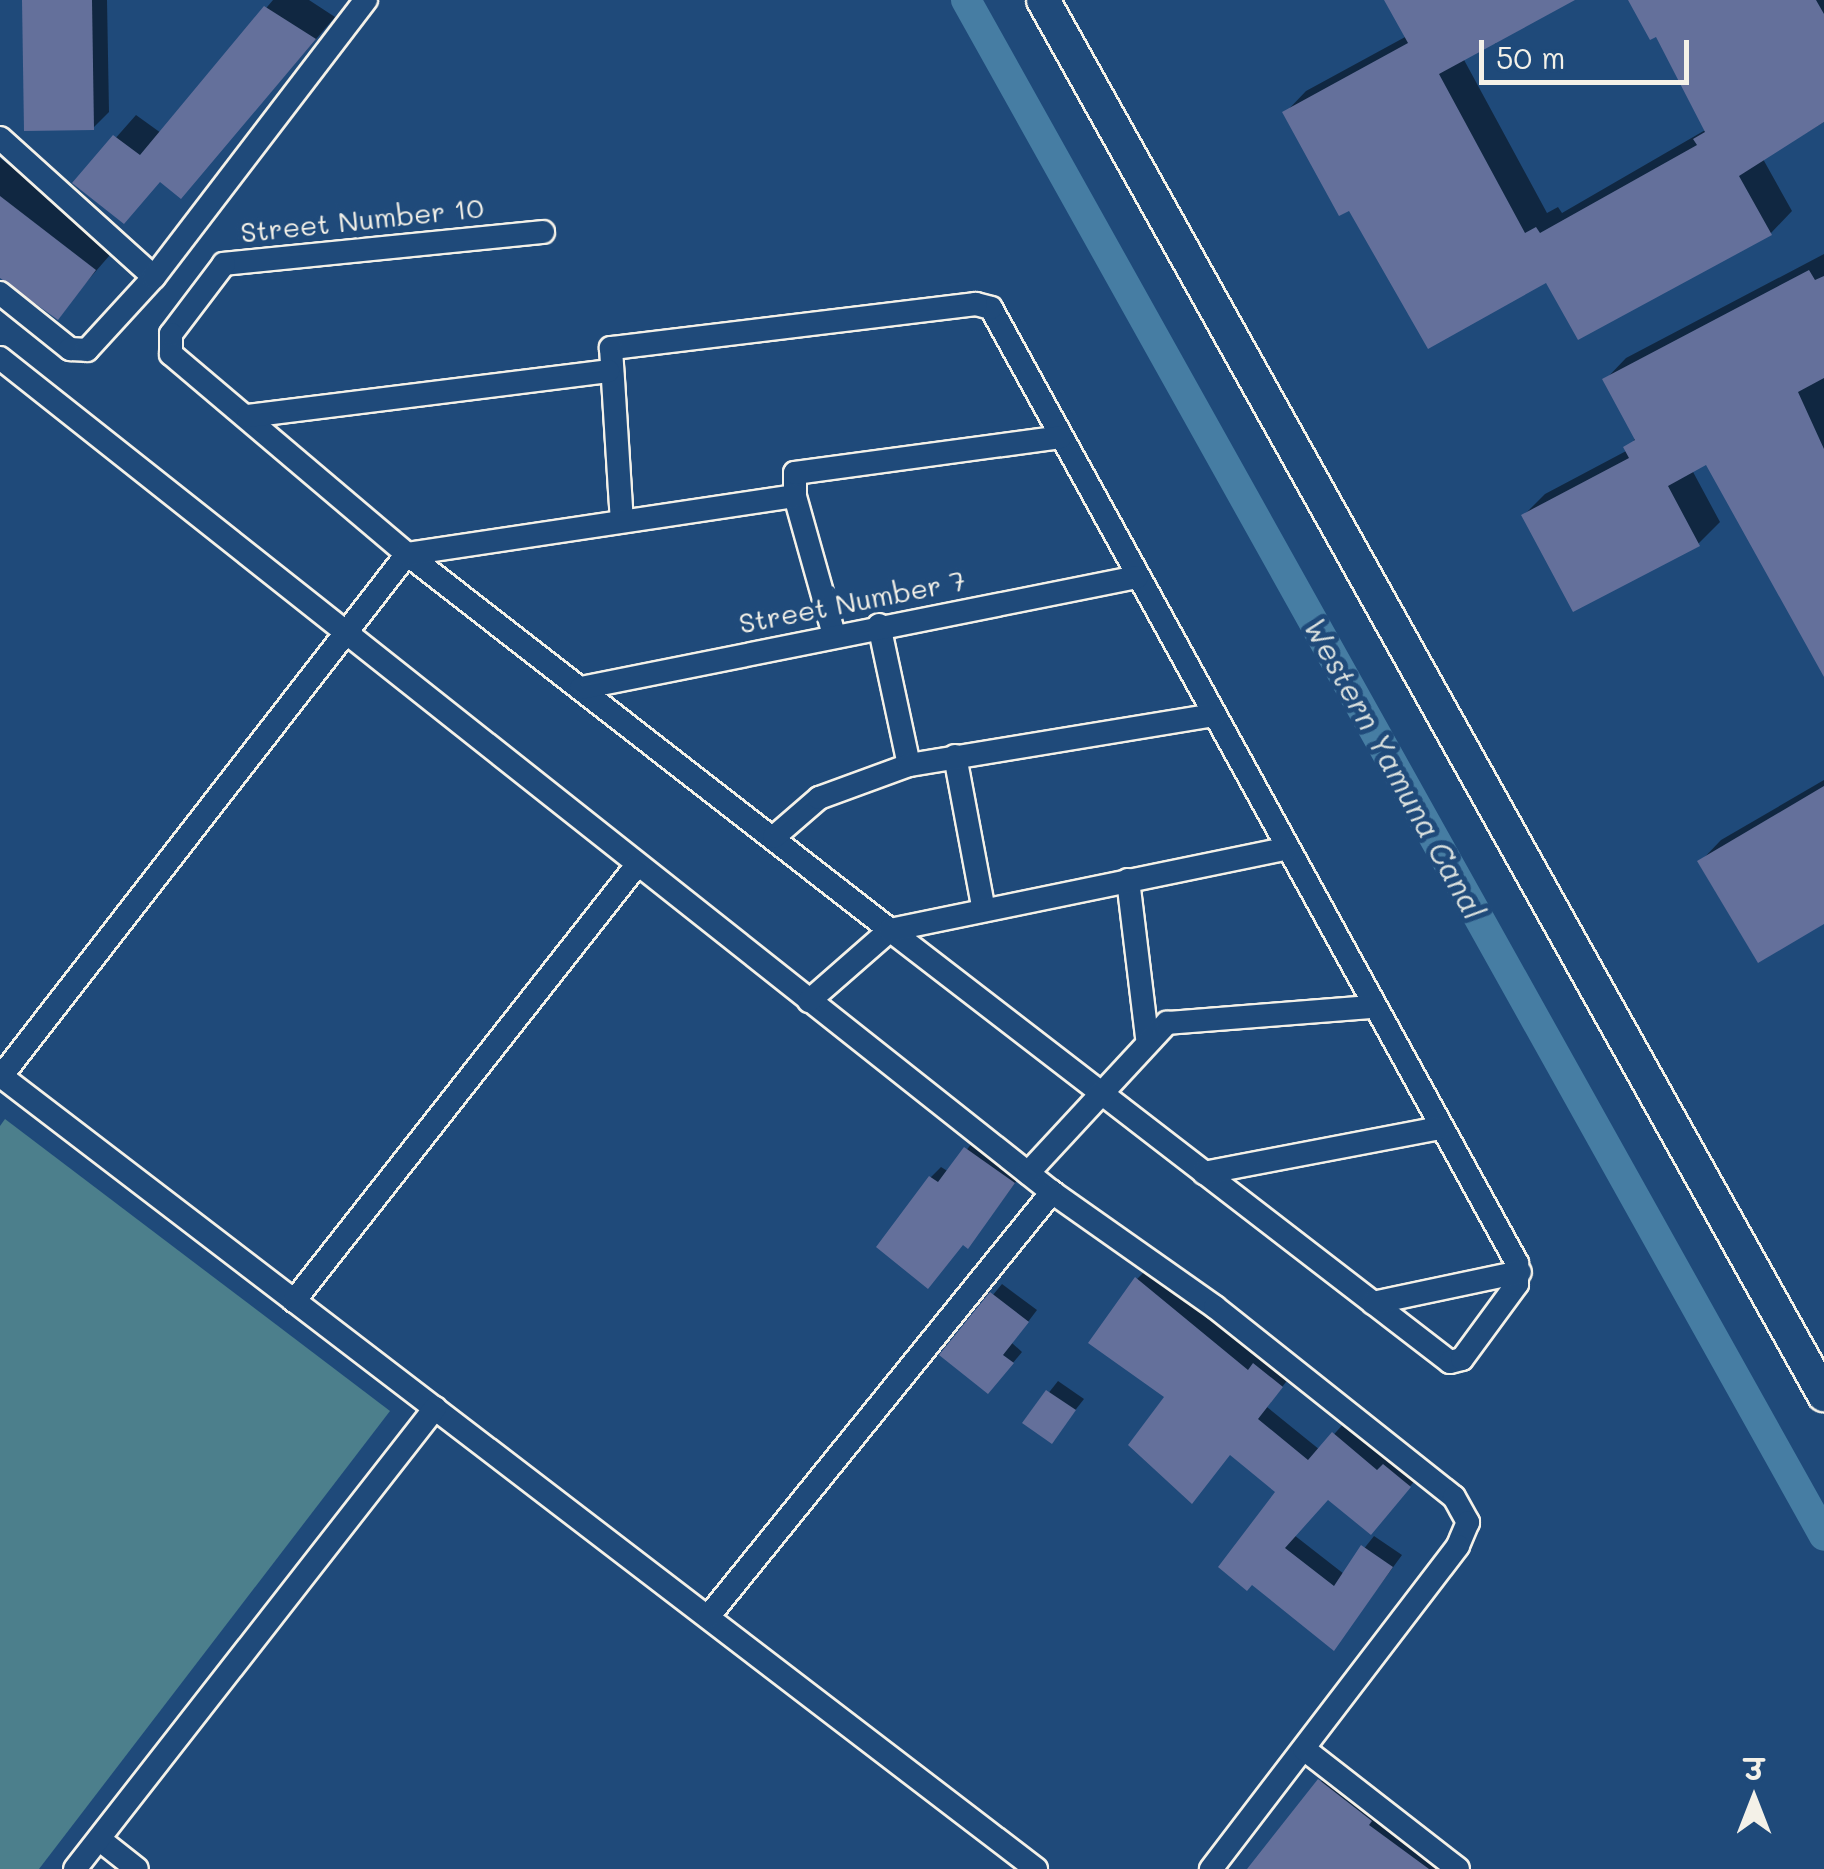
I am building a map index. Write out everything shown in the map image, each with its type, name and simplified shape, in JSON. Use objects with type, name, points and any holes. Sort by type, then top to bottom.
[{"type":"street","points":[[0,293],[82,352],[154,276],[366,0]]},
{"type":"street","points":[[1043,0],[1824,1395]]},
{"type":"street","points":[[0,138],[154,276]]},
{"type":"street","name":"Street Number 10","points":[[248,416],[180,365],[169,342],[224,264],[543,232]]},
{"type":"street","points":[[622,521],[608,370],[608,353],[616,347],[986,304],[1520,1272]]},
{"type":"street","points":[[0,358],[809,1001],[1052,1192],[1215,1307],[1463,1508],[1468,1522],[1458,1546],[1211,1869]]},
{"type":"street","points":[[248,416],[608,370]]},
{"type":"street","points":[[248,416],[407,554],[1372,1304],[1456,1364],[1520,1272]]},
{"type":"street","points":[[834,634],[792,478],[802,471],[1061,437]]},
{"type":"street","points":[[794,496],[407,554],[348,636],[0,1077],[1036,1869]]},
{"type":"street","name":"Street Number 7","points":[[581,688],[879,625],[1136,577]]},
{"type":"street","points":[[879,625],[909,765]]},
{"type":"street","points":[[774,837],[818,798],[909,765],[1212,715]]},
{"type":"street","points":[[955,756],[983,906]]},
{"type":"street","points":[[809,1001],[890,930],[983,906],[1286,849]]},
{"type":"street","points":[[294,1301],[637,865]]},
{"type":"street","points":[[1128,880],[1147,1038]]},
{"type":"street","points":[[1028,1173],[1147,1038],[1167,1023],[1372,1006]]},
{"type":"street","points":[[1204,1173],[1439,1128]]},
{"type":"street","points":[[708,1617],[1052,1192]]},
{"type":"street","points":[[1372,1304],[1520,1272]]},
{"type":"street","points":[[76,1869],[435,1408]]},
{"type":"street","points":[[1304,1750],[1458,1869]]},
{"type":"street","points":[[99,1839],[137,1869]]},
{"type":"green space","points":[[5,1119],[390,1411],[39,1869],[0,1869],[0,1126]]},
{"type":"building","points":[[22,0],[92,0],[94,130],[24,131]]},
{"type":"building","points":[[1384,0],[1575,0],[1439,74],[1525,233],[1536,227],[1540,233],[1697,145],[1693,139],[1705,132],[1656,37],[1650,40],[1628,0],[1816,0],[1824,14],[1824,122],[1739,176],[1772,235],[1578,340],[1546,283],[1428,349],[1349,211],[1339,216],[1282,112],[1408,43]]},
{"type":"building","points":[[264,6],[316,39],[181,199],[160,182],[124,224],[72,183],[113,135],[140,155]]},
{"type":"building","points":[[0,196],[96,270],[58,320],[0,278]]},
{"type":"building","points":[[1809,270],[1815,280],[1824,276],[1824,378],[1798,392],[1824,449],[1824,677],[1706,465],[1668,486],[1700,546],[1573,612],[1521,515],[1629,458],[1623,447],[1635,440],[1602,379]]},
{"type":"building","points":[[1824,786],[1824,924],[1758,963],[1697,861]]},
{"type":"building","points":[[964,1147],[1015,1183],[968,1249],[963,1245],[928,1289],[876,1247],[929,1176],[938,1182]]},
{"type":"building","points":[[1135,1277],[1248,1370],[1253,1363],[1283,1387],[1258,1419],[1308,1460],[1332,1432],[1377,1470],[1383,1464],[1411,1487],[1371,1535],[1328,1500],[1285,1548],[1334,1586],[1361,1545],[1393,1567],[1334,1651],[1252,1585],[1247,1591],[1218,1567],[1275,1492],[1230,1455],[1192,1504],[1128,1445],[1164,1397],[1088,1343]]},
{"type":"building","points":[[990,1292],[1029,1322],[1003,1355],[1014,1363],[988,1394],[939,1355]]},
{"type":"building","points":[[1046,1390],[1076,1410],[1052,1444],[1022,1423]]},
{"type":"building","points":[[1318,1779],[1372,1821],[1369,1825],[1429,1869],[1247,1869]]},
{"type":"waterway","name":"Western Yamuna Canal","points":[[966,0],[1824,1536]]}]
